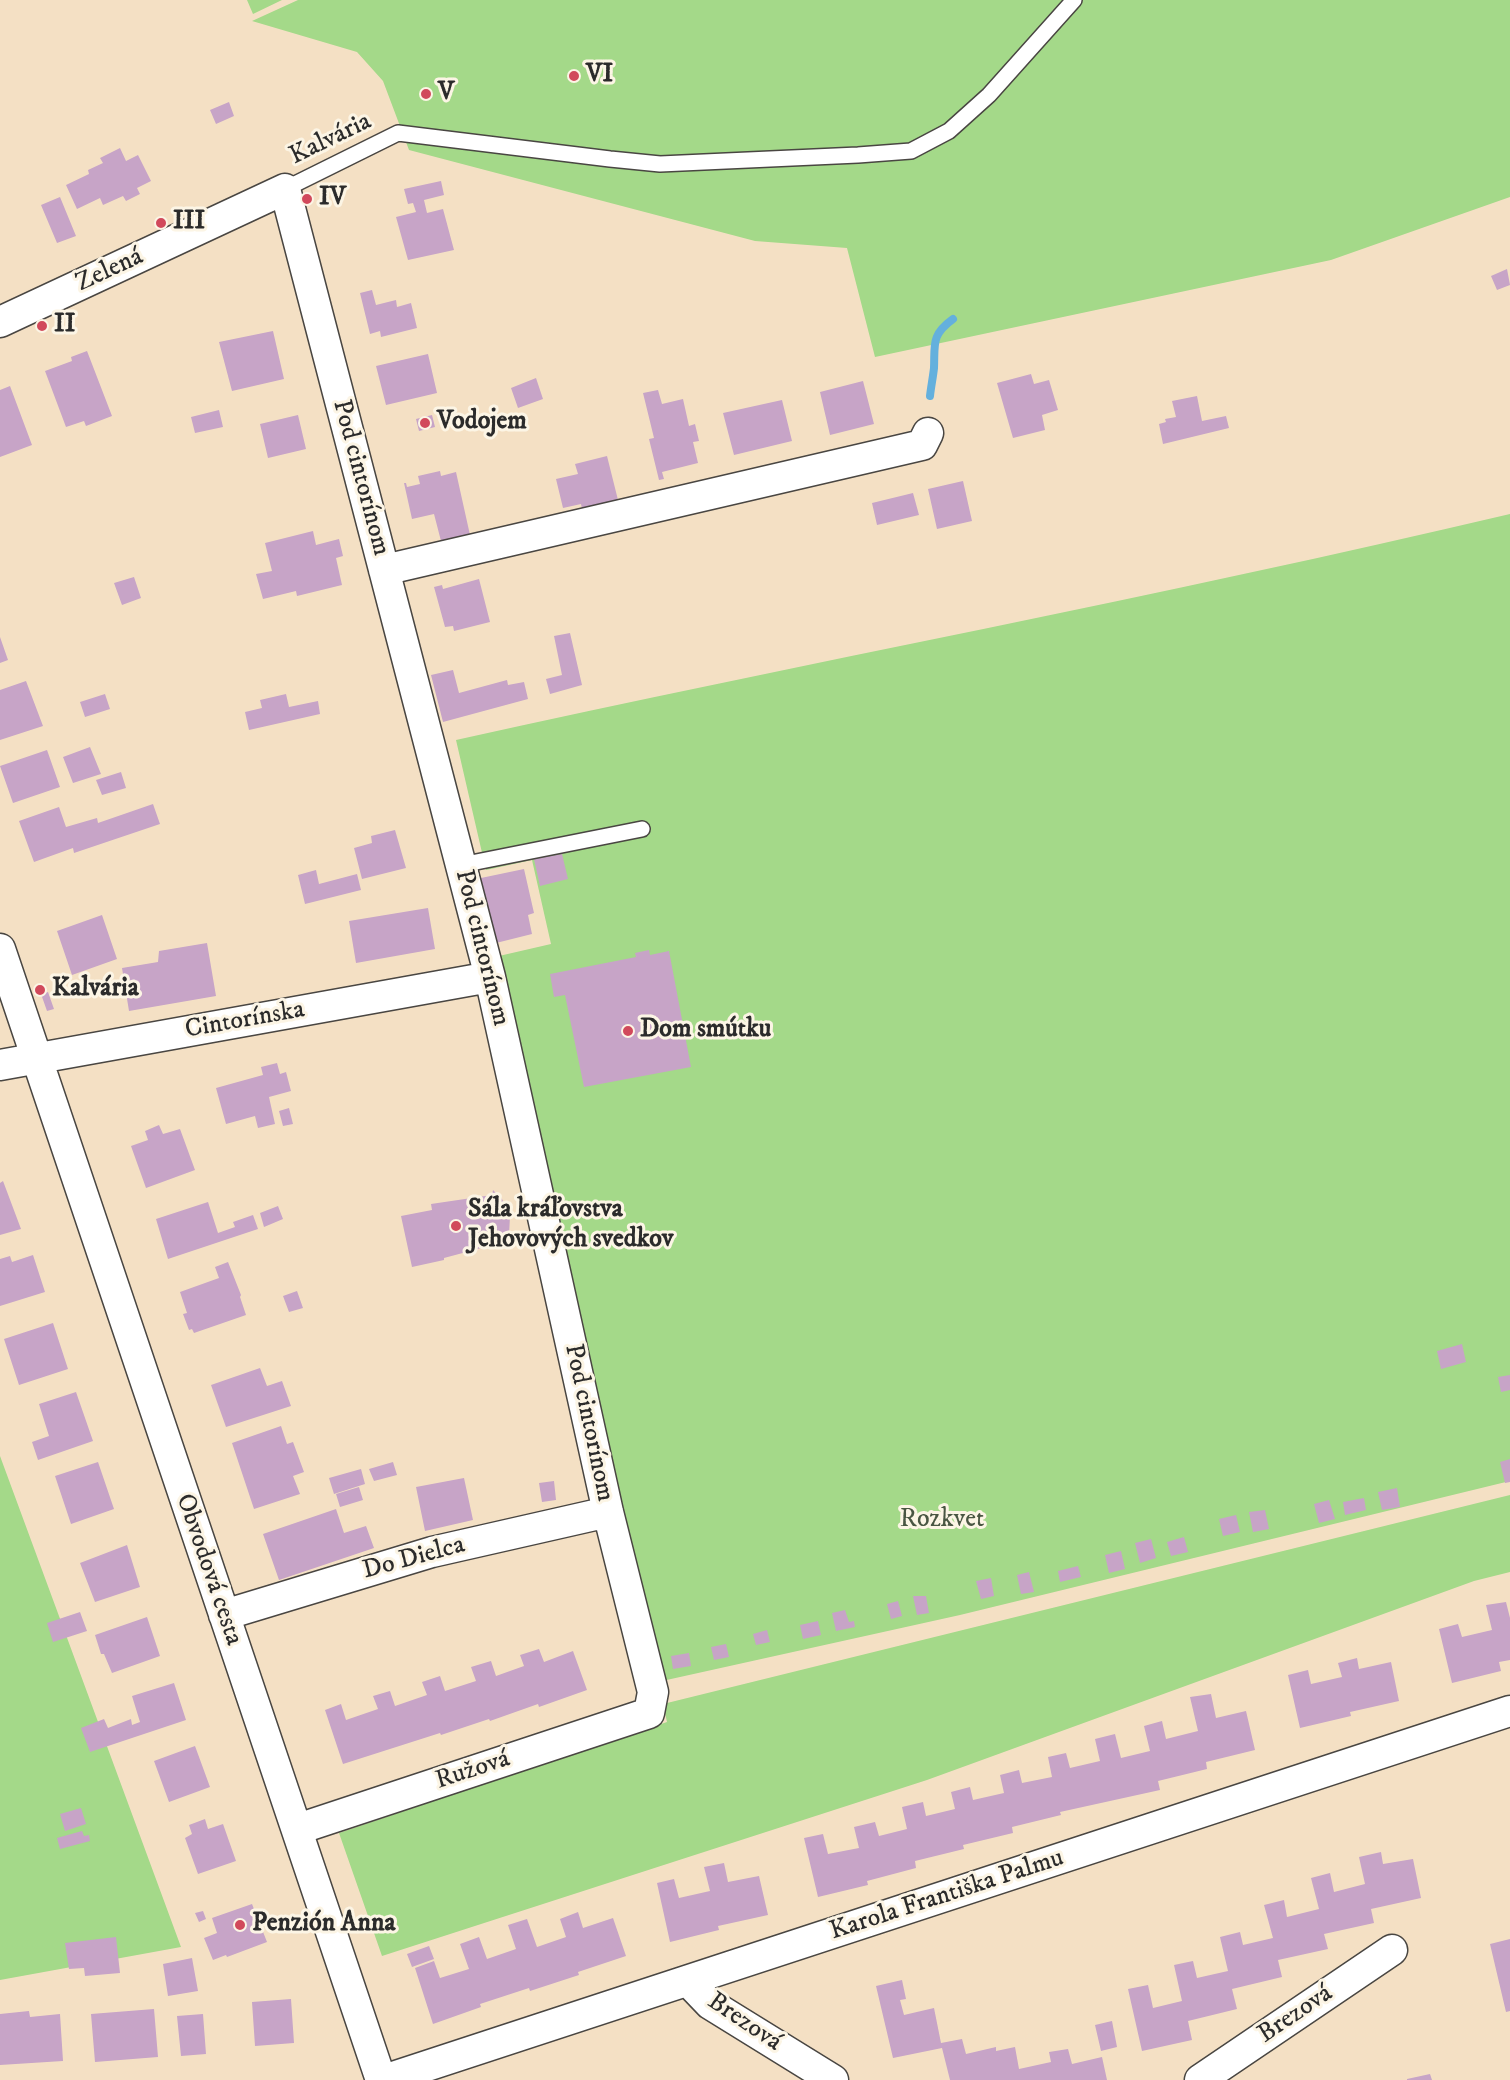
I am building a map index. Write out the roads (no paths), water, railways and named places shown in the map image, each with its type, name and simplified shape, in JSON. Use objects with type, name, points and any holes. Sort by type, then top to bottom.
[{"type":"street","name":"Zelená","points":[[0,322],[285,189]]},
{"type":"street","name":"Pod cintorínom","points":[[285,189],[489,977],[608,1512],[653,1692],[649,1713]]},
{"type":"street","points":[[384,570],[922,445],[928,433]]},
{"type":"street","name":"Obvodová cesta","points":[[0,949],[383,2080]]},
{"type":"street","name":"Cintorínska","points":[[0,1065],[489,977]]},
{"type":"street","name":"Do Dielca","points":[[224,1615],[432,1552],[608,1512]]},
{"type":"street","name":"Karola Františka Palmu","points":[[383,2080],[1510,1711]]},
{"type":"street","name":"Ružová","points":[[298,1829],[649,1713]]},
{"type":"street","name":"Brezová","points":[[1200,2080],[1392,1950]]},
{"type":"street","name":"Brezová","points":[[688,1982],[710,2004],[833,2080]]},
{"type":"lane","name":"Kalvária","points":[[285,189],[398,133],[660,164],[910,151],[950,131],[981,102],[1074,0]]},
{"type":"lane","points":[[461,865],[642,829]]},
{"type":"waterway","points":[[930,396],[936,341],[941,330],[953,319]]},
{"type":"place","name":"VI","points":[[574,76]]},
{"type":"place","name":"V","points":[[426,94]]},
{"type":"place","name":"IV","points":[[307,199]]},
{"type":"place","name":"III","points":[[161,223]]},
{"type":"place","name":"II","points":[[42,326]]},
{"type":"place","name":"Vodojem","points":[[425,423]]},
{"type":"place","name":"Kalvária","points":[[40,990]]},
{"type":"place","name":"Dom smútku","points":[[628,1031]]},
{"type":"place","name":"Sála kráľovstva Jehovových svedkov","points":[[456,1226]]},
{"type":"place","name":"Penzión Anna","points":[[240,1925]]},
{"type":"park label","name":"Rozkvet","points":[[942,1521]]}]
